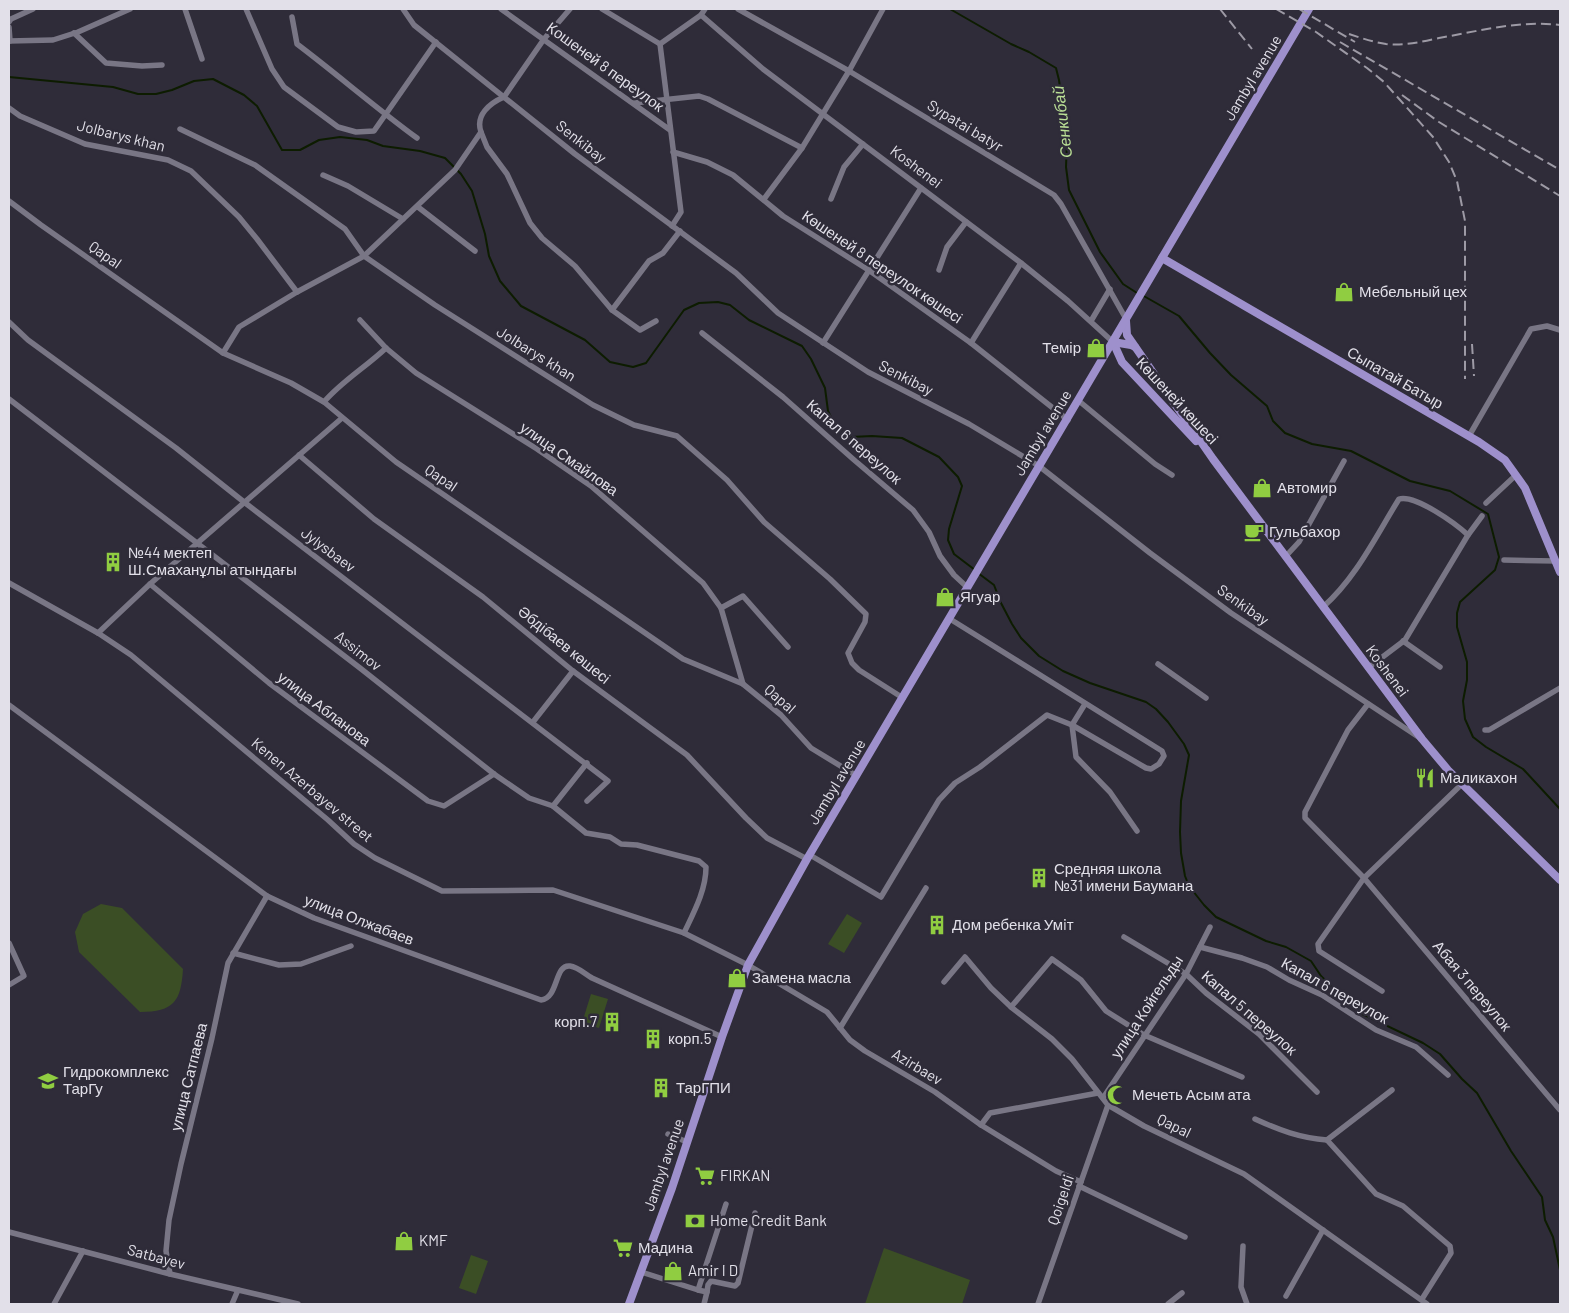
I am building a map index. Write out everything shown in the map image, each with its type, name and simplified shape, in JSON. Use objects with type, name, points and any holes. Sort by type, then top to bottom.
[{"type":"main road","name":"Jambyl avenue","points":[[629,1304],[672,1188],[748,964],[902,698],[1310,9]]},
{"type":"main road","name":"Сыпатай Батыр","points":[[1162,258],[1470,436],[1505,460],[1525,488],[1560,572]]},
{"type":"main road","name":"Көшеней көшесі","points":[[1126,319],[1127,335],[1213,459]]},
{"type":"main road","name":"Көшеней көшесі","points":[[1113,342],[1131,345],[1136,348]]},
{"type":"main road","name":"Көшеней көшесі","points":[[1113,342],[1122,362],[1213,459]]},
{"type":"main road","name":"Koshenei","points":[[1213,459],[1422,739],[1448,770],[1560,880]]},
{"type":"street","points":[[9,22],[11,19],[33,9]]},
{"type":"street","points":[[9,27],[10,41],[53,40],[130,9]]},
{"type":"street","points":[[185,9],[202,60]]},
{"type":"street","points":[[246,9],[272,69],[284,86],[338,127],[356,132],[374,131],[384,114],[436,42]]},
{"type":"street","name":"Senkibay","points":[[403,9],[414,25],[575,154],[736,273],[778,313],[868,372],[969,424],[1039,466],[1150,553],[1231,613],[1422,739]]},
{"type":"street","name":"Кошеней 8 переулок","points":[[501,9],[670,130]]},
{"type":"street","points":[[570,9],[544,39],[504,97],[493,102],[484,112],[479,119],[478,126],[487,147],[507,174],[530,223],[542,238],[575,266],[612,310],[640,330],[656,321]]},
{"type":"street","points":[[602,9],[660,44]]},
{"type":"street","points":[[660,44],[701,15],[705,9]]},
{"type":"street","name":"Sypatai batyr","points":[[738,9],[849,70],[1054,195],[1126,319]]},
{"type":"street","points":[[764,199],[802,148],[883,9]]},
{"type":"street","name":"Koshenei","points":[[701,15],[763,69],[1021,264],[1091,321],[1113,342]]},
{"type":"street","points":[[292,17],[297,44],[417,138]]},
{"type":"street","points":[[74,33],[106,64],[162,65]]},
{"type":"street","points":[[660,44],[680,212],[672,226]]},
{"type":"street","points":[[634,104],[699,96],[708,98],[802,148]]},
{"type":"street","name":"Jolbarys khan","points":[[9,108],[20,116],[85,144],[168,160],[190,171],[239,217],[297,292]]},
{"type":"street","name":"Jolbarys khan","points":[[180,129],[255,165],[345,229],[364,256],[435,305],[593,405],[634,425],[677,436],[727,480],[764,522],[830,579],[866,614],[865,622],[848,653],[852,663],[859,670],[902,698]]},
{"type":"street","points":[[223,353],[239,327],[297,292],[364,256],[456,170],[481,132]]},
{"type":"street","points":[[831,199],[844,167],[863,144]]},
{"type":"street","name":"Көшеней 8 переулок көшесі","points":[[673,152],[707,162],[733,175],[783,216],[870,271],[971,343],[1068,420]]},
{"type":"street","points":[[323,174],[348,186],[403,219]]},
{"type":"street","points":[[823,343],[921,188]]},
{"type":"street","name":"Qapal","points":[[9,201],[40,225],[223,353],[291,383],[324,402],[396,462],[683,659],[742,684],[781,715],[811,748],[857,776]]},
{"type":"street","points":[[418,207],[475,250]]},
{"type":"street","points":[[939,270],[947,246],[966,222]]},
{"type":"street","points":[[612,310],[649,261],[663,253],[680,231]]},
{"type":"street","points":[[971,343],[1021,264]]},
{"type":"street","points":[[1091,321],[1110,289]]},
{"type":"street","name":"улица Смайлова","points":[[360,320],[386,348],[416,373],[537,449],[591,486],[703,583],[721,608],[742,684]]},
{"type":"street","name":"Jylysbaev","points":[[9,322],[28,340],[176,448],[587,763],[608,781],[587,800]]},
{"type":"street","points":[[1470,436],[1531,330],[1547,326],[1560,330]]},
{"type":"street","name":"Капал 6 переулок","points":[[702,333],[783,397],[913,510],[929,532],[940,556],[954,576],[968,588]]},
{"type":"street","points":[[324,402],[338,386],[368,365],[386,348]]},
{"type":"street","name":"Assimov","points":[[9,399],[360,668],[494,774],[529,798],[553,806],[586,833],[610,837],[621,844],[699,861],[706,867],[706,878],[700,898],[684,933]]},
{"type":"street","points":[[1079,401],[1155,464],[1172,475]]},
{"type":"street","points":[[98,632],[150,584],[342,418]]},
{"type":"street","name":"Әбдібаев көшесі","points":[[299,456],[374,519],[483,597],[573,671],[686,755],[767,838],[809,857],[881,897],[939,800],[955,783],[980,767],[1047,715],[1072,725]]},
{"type":"street","points":[[1286,556],[1299,542],[1344,461]]},
{"type":"street","points":[[1486,504],[1516,475]]},
{"type":"street","points":[[1323,607],[1338,594],[1378,537],[1399,500],[1408,499],[1419,504],[1454,522],[1468,535]]},
{"type":"street","points":[[1368,668],[1403,641],[1468,535],[1482,516]]},
{"type":"street","points":[[1504,560],[1556,561]]},
{"type":"street","name":"Kenen Azerbayev street","points":[[9,584],[98,632],[131,655],[354,844],[375,858],[442,892],[554,890],[684,933],[748,964]]},
{"type":"street","name":"улица Абланова","points":[[150,584],[268,683],[428,801],[444,806],[494,774]]},
{"type":"street","points":[[721,608],[743,596],[788,647]]},
{"type":"street","points":[[950,618],[1162,751],[1164,756],[1159,764],[1152,769],[1146,768],[1072,725]]},
{"type":"street","points":[[1403,641],[1440,667]]},
{"type":"street","points":[[1158,664],[1206,698]]},
{"type":"street","points":[[533,722],[573,671]]},
{"type":"street","points":[[1485,730],[1560,688]]},
{"type":"street","points":[[1085,704],[1072,725],[1076,757],[1110,792],[1137,831]]},
{"type":"street","name":"Абая 3 переулок","points":[[1368,704],[1348,730],[1305,812],[1305,818],[1364,878],[1560,1110]]},
{"type":"street","name":"улица Олжабаев","points":[[9,705],[267,896],[314,918],[541,1000],[546,1000],[551,996],[562,969],[567,966],[573,966],[592,978],[722,1037]]},
{"type":"street","points":[[553,806],[587,763]]},
{"type":"street","points":[[1382,991],[1320,951],[1318,948],[1321,939],[1364,878],[1463,783]]},
{"type":"street","points":[[840,1028],[926,888]]},
{"type":"street","name":"улица Сатпаева","points":[[170,1274],[166,1251],[169,1220],[228,963],[267,896]]},
{"type":"street","name":"улица Койгельды","points":[[1100,1096],[1186,974],[1210,927]]},
{"type":"street","name":"Капал 5 переулок","points":[[1124,937],[1186,974],[1206,993],[1259,1034],[1317,1092]]},
{"type":"street","points":[[9,943],[24,976],[9,985]]},
{"type":"street","points":[[233,953],[279,965],[301,964],[352,946]]},
{"type":"street","name":"Капал 6 переулок","points":[[1200,947],[1267,966],[1290,980],[1322,995],[1376,1030],[1416,1047],[1448,1075]]},
{"type":"street","name":"Qapal","points":[[944,982],[965,957],[991,988],[1011,1007],[1059,1045],[1108,1104],[1144,1126],[1244,1174],[1427,1304]]},
{"type":"street","points":[[1011,1007],[1052,958],[1081,980],[1106,1011],[1144,1035],[1242,1077]]},
{"type":"street","name":"Azirbaev","points":[[748,964],[827,1012],[850,1040],[865,1051],[935,1092],[981,1125],[1056,1171],[1186,1237]]},
{"type":"street","points":[[1255,1119],[1286,1133],[1310,1139],[1327,1140],[1392,1090]]},
{"type":"street","points":[[981,1125],[990,1113],[1100,1096]]},
{"type":"street","name":"Qoigeldi","points":[[1038,1304],[1108,1104]]},
{"type":"street","points":[[668,1134],[687,1142]]},
{"type":"street","points":[[1327,1140],[1376,1194],[1403,1206],[1450,1246],[1451,1253],[1422,1299]]},
{"type":"street","points":[[698,1290],[726,1204]]},
{"type":"street","points":[[704,1304],[710,1281],[735,1286],[738,1283],[755,1213]]},
{"type":"street","points":[[1286,1296],[1323,1230]]},
{"type":"street","name":"Satbayev","points":[[9,1232],[170,1274],[298,1304]]},
{"type":"street","points":[[1243,1246],[1241,1287],[1247,1304]]},
{"type":"street","points":[[54,1304],[83,1251]]},
{"type":"street","points":[[641,1272],[707,1292]]},
{"type":"street","points":[[232,1304],[238,1290]]},
{"type":"street","points":[[1168,1304],[1182,1293]]},
{"type":"green space","points":[[101,904],[122,908],[183,969],[177,997],[168,1007],[161,1010],[140,1012],[79,952],[75,932],[83,914]]},
{"type":"green space","points":[[847,914],[862,923],[844,953],[828,944]]},
{"type":"green space","points":[[591,994],[608,999],[599,1028],[582,1023]]},
{"type":"green space","points":[[884,1248],[970,1280],[962,1304],[865,1304]]},
{"type":"green space","points":[[471,1255],[488,1261],[476,1294],[459,1288]]},
{"type":"waterway","name":"Сенкибай","points":[[950,9],[1056,68],[1067,140],[1066,167],[1069,190],[1100,252],[1123,284],[1137,293]]},
{"type":"waterway","points":[[9,77],[113,87],[138,94],[156,94],[194,81],[213,79],[244,95],[257,106],[282,150],[300,150],[319,140],[340,137],[367,140],[383,146],[420,151],[445,158],[461,174],[472,191],[485,234],[489,256],[500,281],[521,306],[585,340],[610,362],[633,367],[646,363],[684,310],[699,303],[718,302],[730,305],[749,320],[802,346],[811,359],[825,388],[828,411],[835,426],[851,437],[902,438],[939,457],[958,477],[962,486],[949,529],[948,540],[954,554],[975,570]]},
{"type":"waterway","points":[[1142,295],[1179,316],[1231,375],[1267,406],[1273,421],[1285,433],[1312,444],[1351,451],[1410,481],[1450,491],[1488,514],[1499,557],[1495,570],[1460,602],[1457,613],[1457,627],[1467,662],[1467,680],[1463,701],[1465,719],[1473,737],[1523,769],[1560,809]]},
{"type":"waterway","points":[[978,573],[994,585],[1012,624],[1021,638],[1039,656],[1063,671],[1090,683],[1146,702],[1156,709],[1168,722],[1184,744],[1189,755],[1181,801],[1180,832],[1181,853],[1185,876],[1189,886],[1216,917],[1266,941],[1286,947],[1311,961],[1321,976],[1358,1012],[1423,1043],[1440,1054],[1477,1093],[1511,1151],[1542,1197],[1545,1220],[1553,1237],[1560,1270]]},
{"type":"railway","points":[[1220,9],[1252,49]]},
{"type":"railway","points":[[1276,9],[1316,32],[1384,82],[1433,137],[1449,162],[1457,181],[1465,221],[1465,379]]},
{"type":"railway","points":[[1299,9],[1355,42]]},
{"type":"railway","points":[[1349,34],[1381,43],[1399,44],[1515,25],[1560,25]]},
{"type":"railway","points":[[1340,42],[1560,170]]},
{"type":"railway","points":[[1402,95],[1439,122],[1560,196]]},
{"type":"railway","points":[[1472,344],[1474,376]]},
{"type":"place","name":"Мебельный цех","points":[[1344,292]]},
{"type":"place","name":"Темір","points":[[1096,348]]},
{"type":"place","name":"Автомир","points":[[1262,488]]},
{"type":"place","name":"Гульбахор","points":[[1254,532]]},
{"type":"place","name":"№44 мектеп Ш.Смаханұлы атындағы","points":[[113,562]]},
{"type":"place","name":"Ягуар","points":[[945,597]]},
{"type":"place","name":"Маликахон","points":[[1425,778]]},
{"type":"place","name":"Средняя школа №31 имени Баумана","points":[[1039,878]]},
{"type":"place","name":"Дом ребенка Умiт","points":[[937,925]]},
{"type":"place","name":"Замена масла","points":[[737,978]]},
{"type":"place","name":"корп.7","points":[[612,1022]]},
{"type":"place","name":"корп.5","points":[[653,1039]]},
{"type":"place","name":"Гидрокомплекс ТарГу","points":[[48,1081]]},
{"type":"place","name":"ТарГПИ","points":[[661,1088]]},
{"type":"place","name":"Мечеть Асым ата","points":[[1117,1095]]},
{"type":"place","name":"FIRKAN","points":[[705,1176]]},
{"type":"place","name":"Home Credit Bank","points":[[695,1221]]},
{"type":"place","name":"KMF","points":[[404,1241]]},
{"type":"place","name":"Мадина","points":[[623,1248]]},
{"type":"place","name":"Amir I D","points":[[673,1271]]}]
